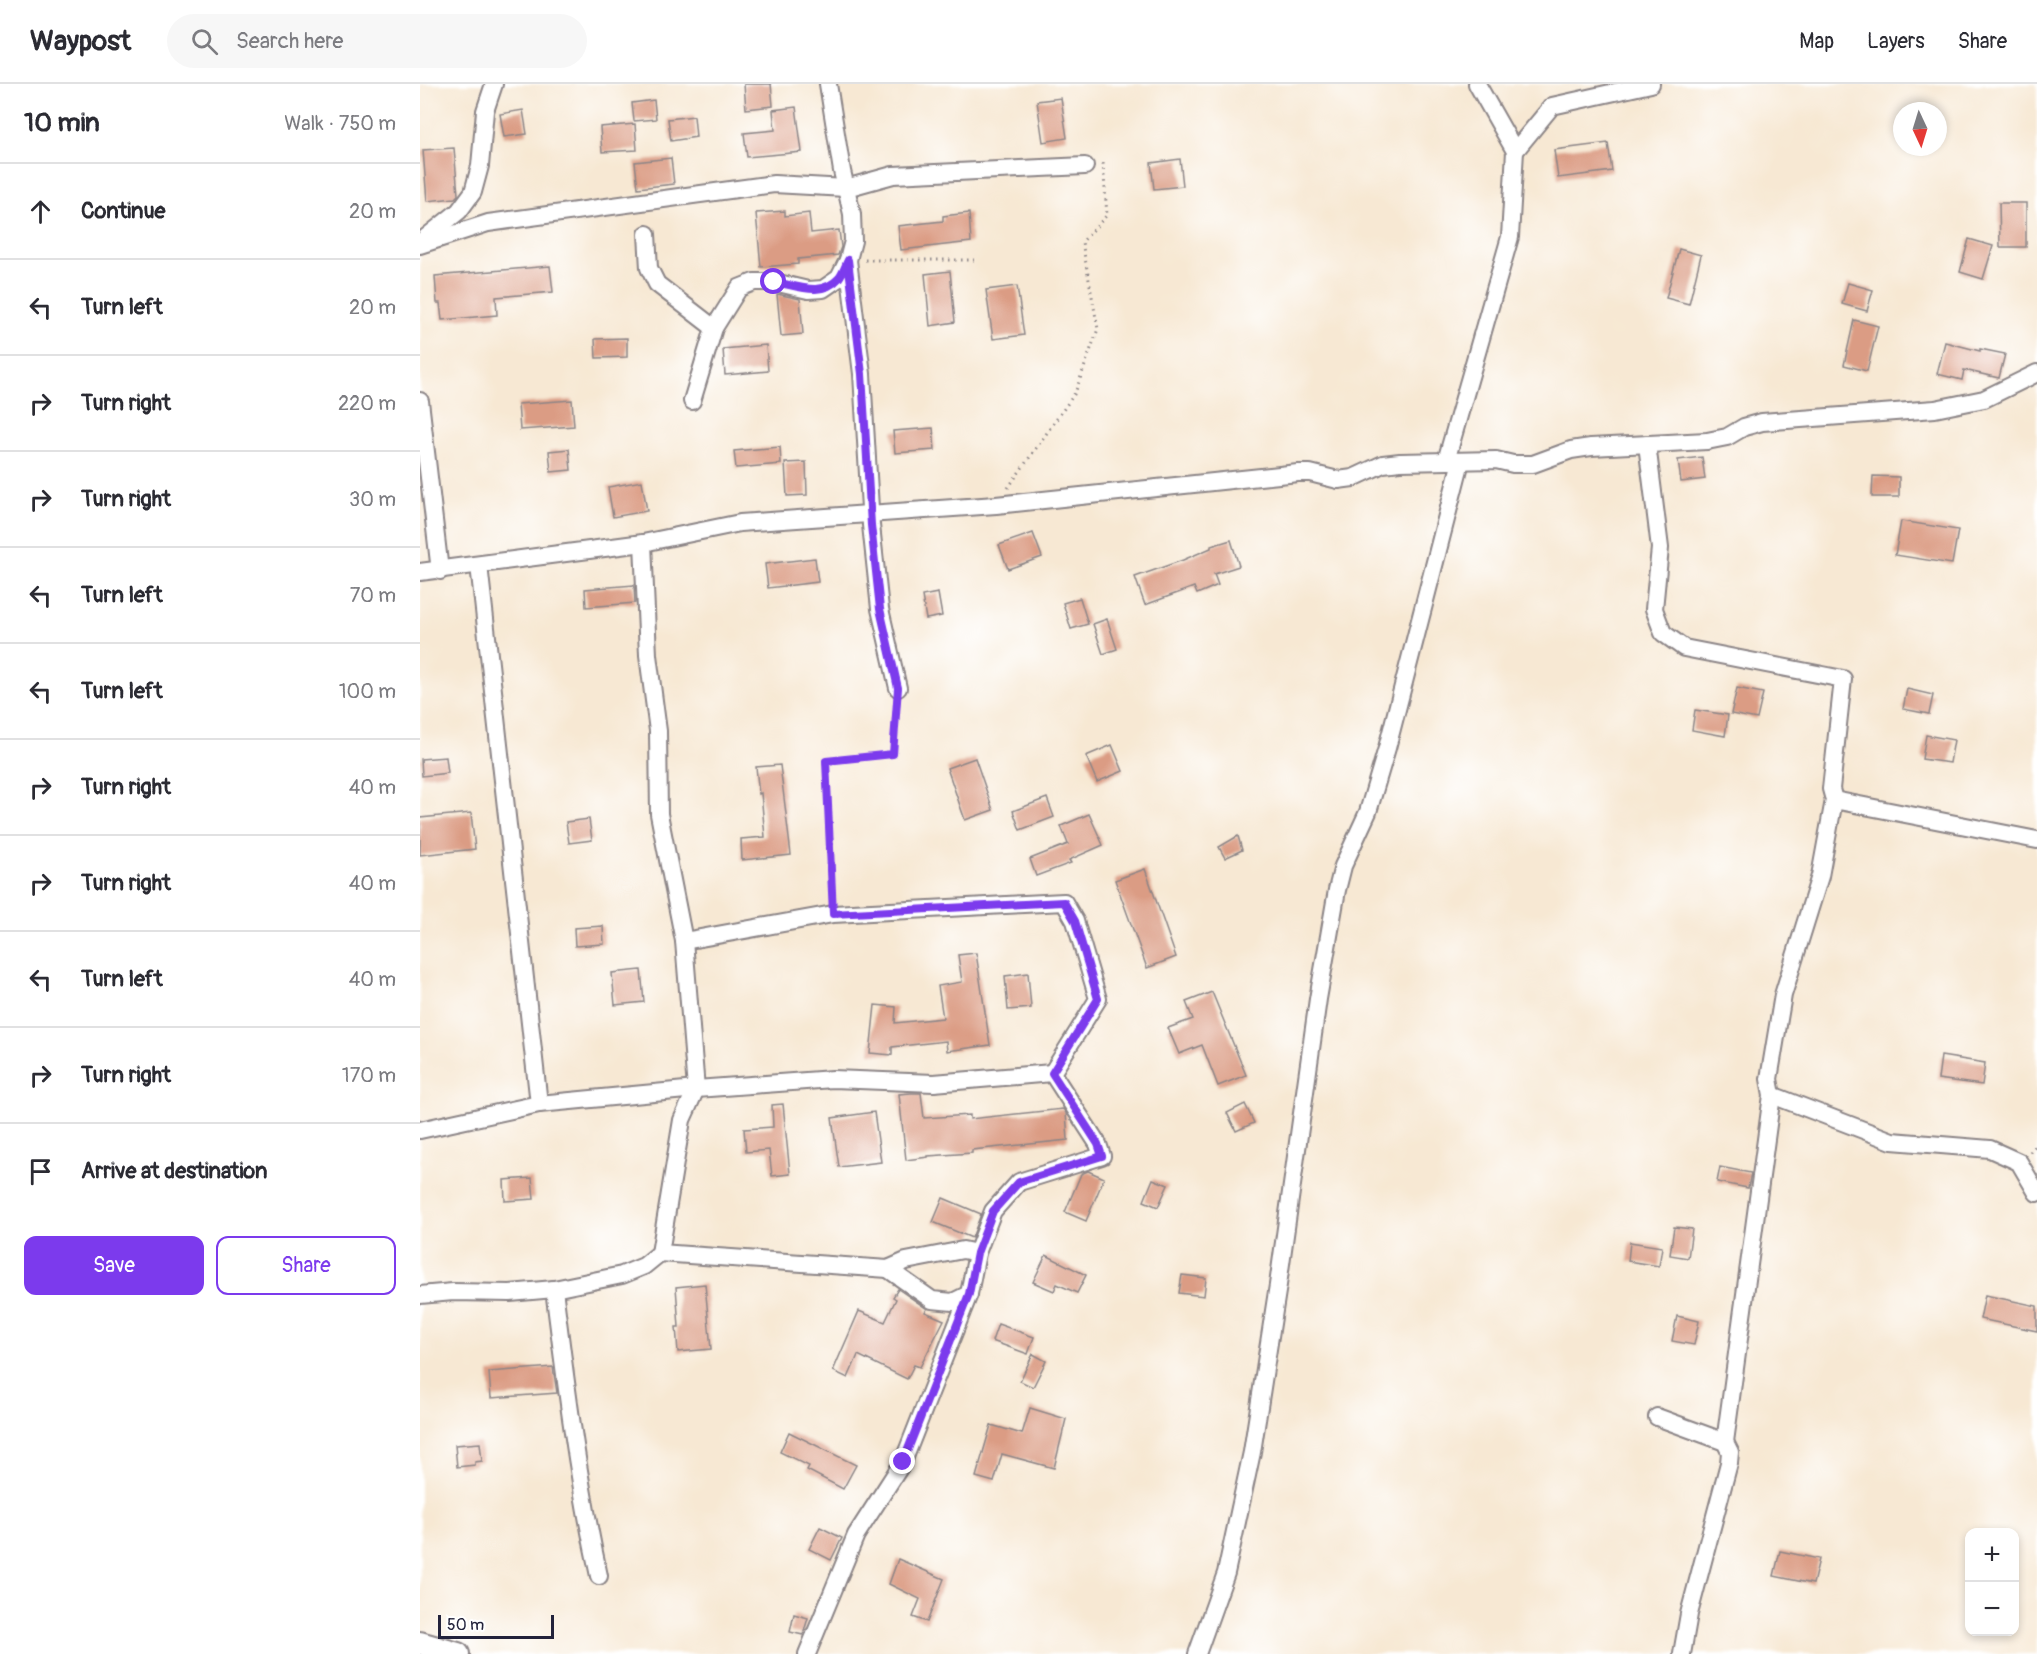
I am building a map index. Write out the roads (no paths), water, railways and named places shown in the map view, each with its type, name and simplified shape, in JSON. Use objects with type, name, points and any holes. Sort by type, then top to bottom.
[{"type":"street","points":[[420,243],[459,211],[472,192],[480,166],[485,111],[494,84]]},
{"type":"street","points":[[692,401],[714,328],[739,288],[754,282],[774,282],[808,290],[823,289],[839,278],[848,260],[853,241],[852,214],[828,84]]},
{"type":"street","points":[[1197,1654],[1226,1573],[1252,1452],[1318,999],[1337,890],[1343,866],[1368,813],[1388,748],[1453,461],[1510,237],[1515,151],[1477,84]]},
{"type":"street","points":[[1515,151],[1552,106],[1641,85]]},
{"type":"street","points":[[420,243],[488,223],[774,184],[846,188],[893,175],[1085,166]]},
{"type":"street","points":[[647,234],[649,268],[657,284],[714,328]]},
{"type":"street","points":[[848,260],[862,374],[880,609],[898,688]]},
{"type":"street","points":[[420,572],[643,543],[740,524],[996,505],[1298,473],[1311,473],[1338,480],[1353,478],[1383,464],[1496,460],[1513,464],[1533,464],[1571,450],[1592,447],[1707,441],[1727,437],[1744,427],[1762,422],[1935,409],[1984,399],[2032,376],[2037,362]]},
{"type":"street","points":[[420,401],[440,571]]},
{"type":"street","points":[[1647,444],[1660,548],[1654,609],[1663,633],[1684,648],[1843,679],[1831,789],[1834,800],[1820,876],[1783,995],[1769,1079],[1772,1095],[1725,1442],[1730,1452],[1729,1463],[1689,1614],[1682,1654]]},
{"type":"street","points":[[420,1295],[453,1292],[510,1293],[554,1288],[622,1275],[644,1266],[660,1253],[682,1120],[696,1089],[684,941],[658,814],[658,731],[648,655],[643,543]]},
{"type":"street","points":[[479,566],[539,1104]]},
{"type":"street","points":[[1834,800],[2037,840]]},
{"type":"street","points":[[684,941],[833,914],[1064,902],[1075,921],[1098,999],[1052,1073]]},
{"type":"street","points":[[420,1131],[539,1104],[696,1089],[833,1079],[934,1083],[1052,1073]]},
{"type":"street","points":[[807,1654],[856,1535],[903,1462],[969,1294],[977,1253],[993,1211],[1019,1182],[1102,1156],[1098,1144],[1052,1073]]},
{"type":"street","points":[[1772,1095],[1892,1142],[1990,1149],[2019,1162],[2037,1193]]},
{"type":"street","points":[[660,1253],[888,1269],[906,1261],[963,1250],[977,1253]]},
{"type":"street","points":[[888,1269],[932,1300],[953,1302],[969,1294]]},
{"type":"street","points":[[554,1288],[573,1440],[599,1576]]},
{"type":"street","points":[[1657,1418],[1725,1442]]},
{"type":"street","points":[[420,1643],[458,1654]]}]
